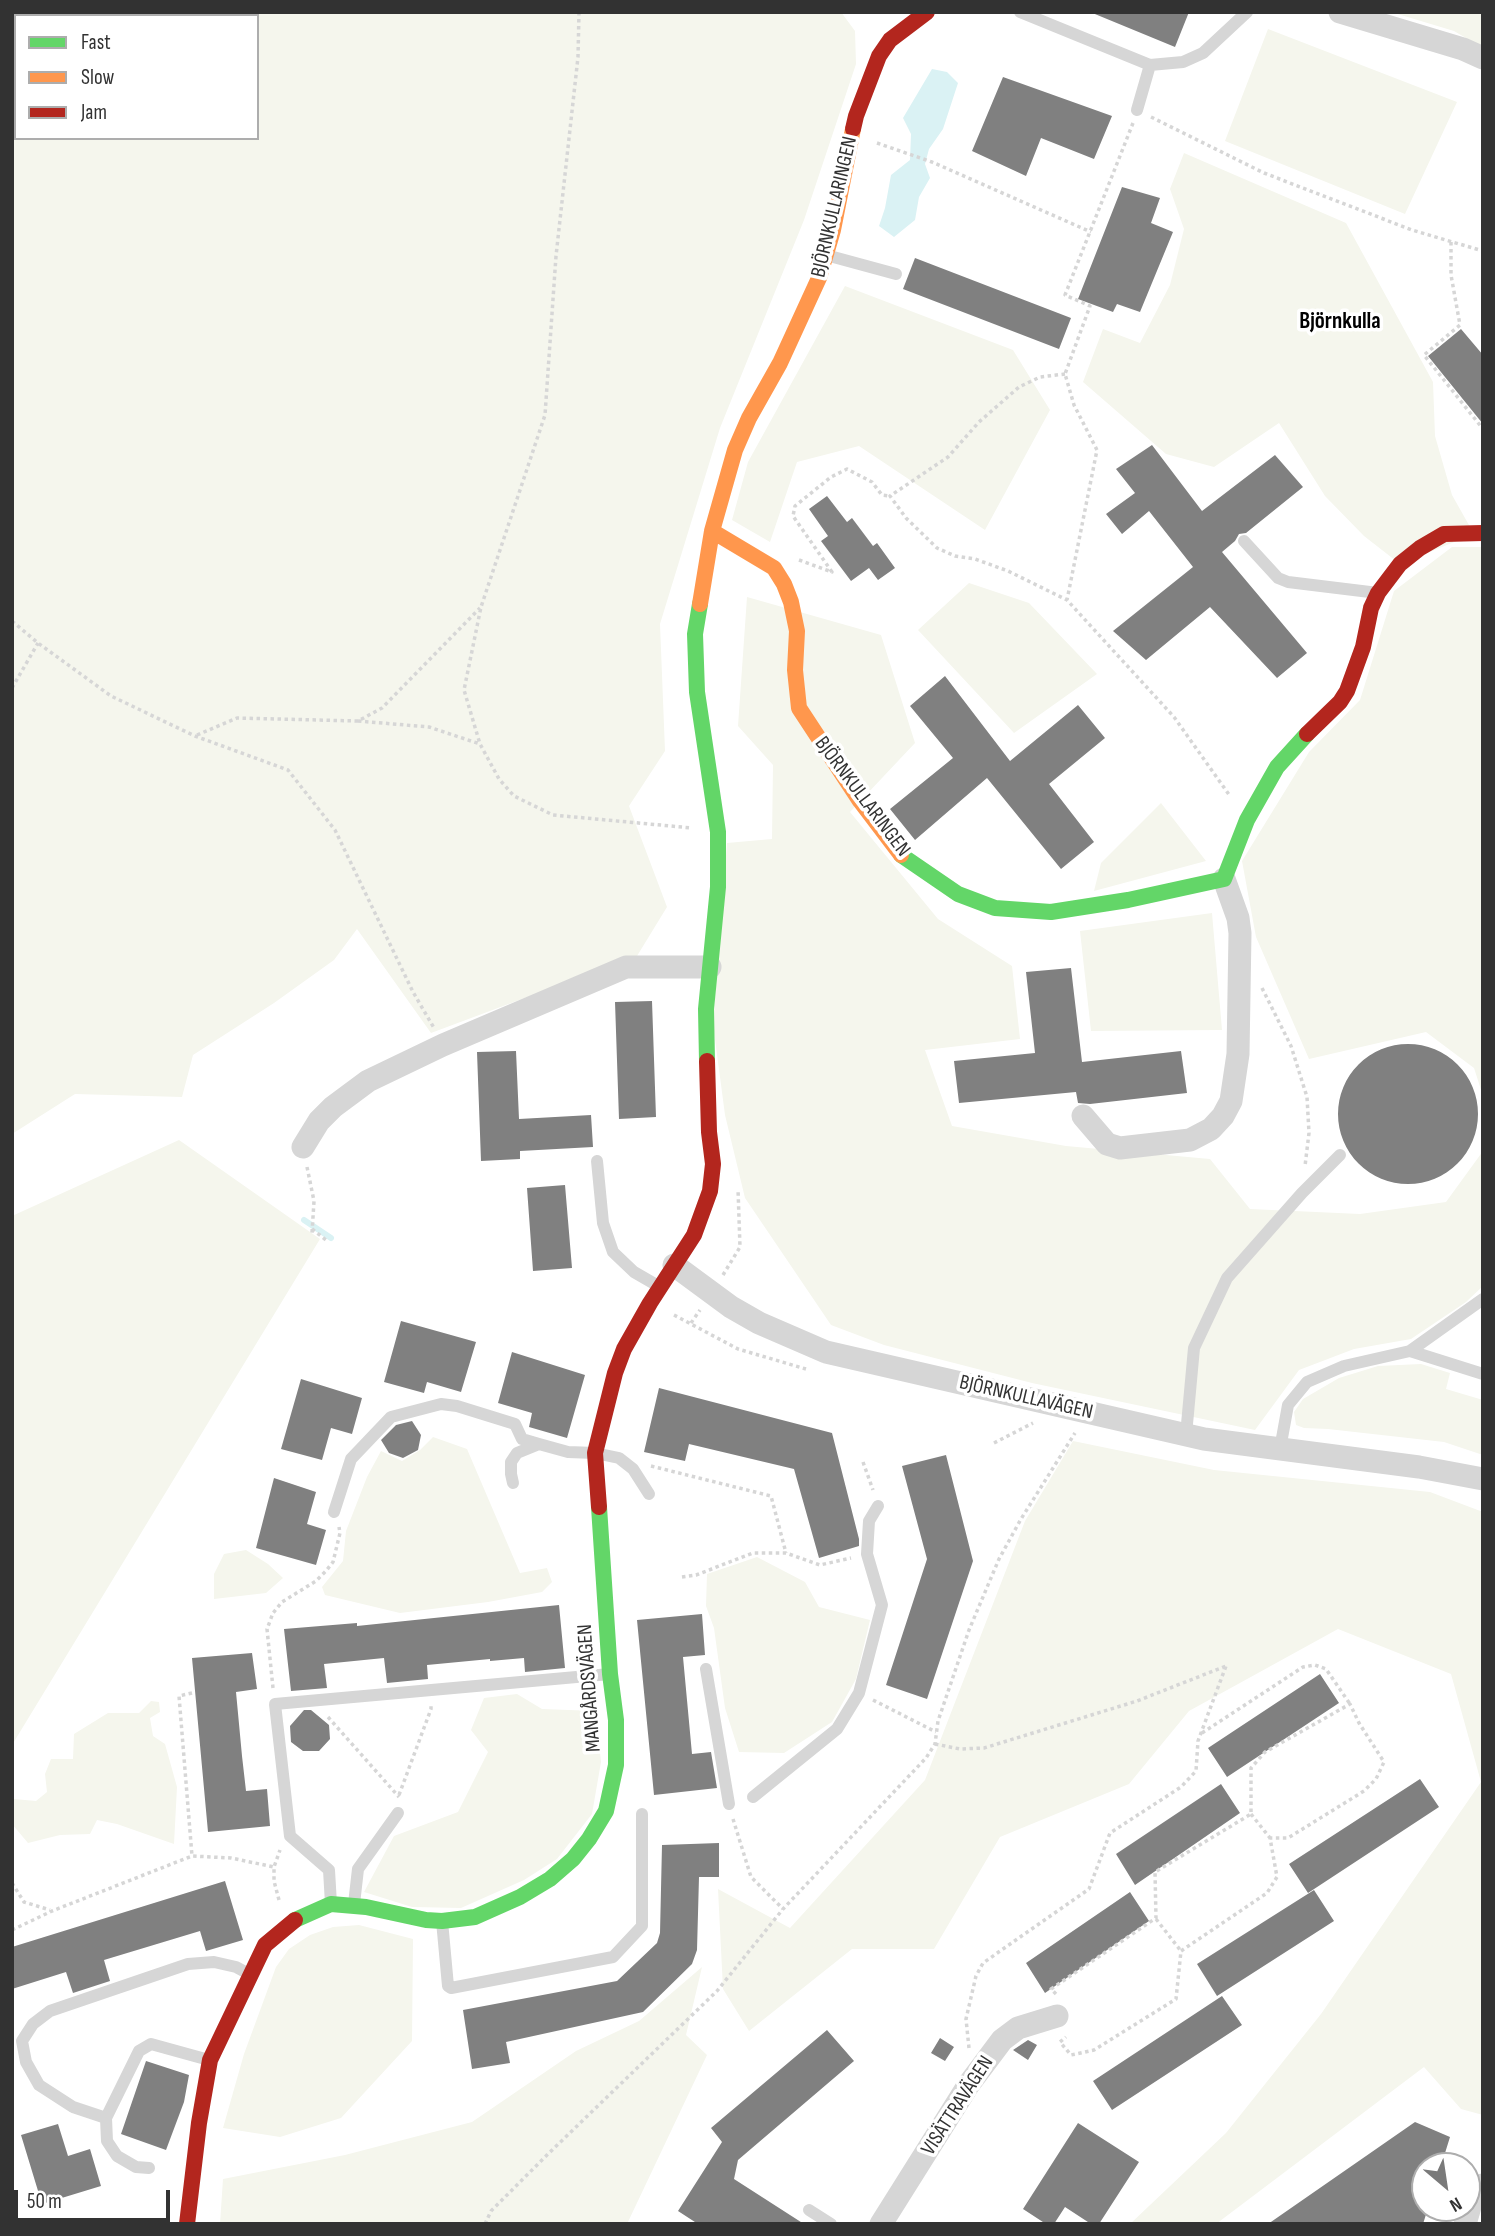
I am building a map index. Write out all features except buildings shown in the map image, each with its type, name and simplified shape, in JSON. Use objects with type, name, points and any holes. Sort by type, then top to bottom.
[{"type":"street","name":"BJÖRNKULLARINGEN","points":[[674,1265],[694,1235],[710,1191],[713,1164],[709,1132],[706,1009],[718,887],[718,832],[697,692],[695,634],[712,531],[735,450],[808,305],[826,254],[856,116],[879,56],[890,40],[927,12]]},
{"type":"street","points":[[1340,12],[1463,49],[1483,58]]},
{"type":"street","points":[[712,531],[774,568]]},
{"type":"street","points":[[1083,1116],[1107,1144],[1120,1148],[1190,1140],[1211,1129],[1223,1116],[1231,1101],[1238,1054],[1239,963],[1238,918],[1224,879],[1247,820],[1277,767],[1340,702],[1347,691],[1363,647],[1371,608],[1378,593],[1401,564],[1420,548],[1444,534],[1483,533]]},
{"type":"street","name":"BJÖRNKULLARINGEN","points":[[774,568],[792,602],[797,631],[795,670],[799,708],[875,821],[903,857],[918,868],[958,894],[995,908],[1051,912],[1128,900],[1224,879]]},
{"type":"street","points":[[303,1147],[319,1121],[333,1107],[368,1082],[443,1045],[626,967],[710,967]]},
{"type":"street","name":"MANGÅRDSVÄGEN","points":[[187,2224],[199,2123],[210,2060],[265,1945],[280,1930],[331,1904],[442,1921],[475,1917],[550,1880],[573,1859],[606,1811],[616,1765],[616,1720],[610,1674],[595,1453],[615,1373],[624,1349],[674,1265]]},
{"type":"street","name":"BJÖRNKULLAVÄGEN","points":[[674,1265],[759,1324],[826,1352],[1186,1435],[1419,1467],[1483,1479]]},
{"type":"street","name":"VISÄTTRAVÄGEN","points":[[881,2224],[969,2084],[1002,2040],[1018,2028],[1058,2007]]},
{"type":"street","points":[[1465,2224],[1474,2196],[1483,2185]]},
{"type":"lane","points":[[1020,12],[1150,65],[1183,62],[1203,53],[1247,12]]},
{"type":"lane","points":[[1137,110],[1150,65]]},
{"type":"lane","points":[[826,254],[896,274]]},
{"type":"lane","points":[[1244,541],[1278,578],[1288,582],[1378,593]]},
{"type":"lane","points":[[1186,1435],[1194,1348],[1227,1278],[1302,1193],[1340,1155]]},
{"type":"lane","points":[[597,1161],[603,1223],[613,1252],[634,1272],[660,1287]]},
{"type":"lane","points":[[1280,1449],[1288,1405],[1307,1382],[1344,1366],[1410,1351],[1483,1299]]},
{"type":"lane","points":[[1410,1351],[1483,1374]]},
{"type":"lane","points":[[334,1512],[351,1458],[391,1417],[441,1404],[457,1406],[515,1424],[522,1438],[540,1444],[568,1452],[595,1453],[619,1458],[633,1469],[649,1494]]},
{"type":"lane","points":[[513,1483],[510,1474],[511,1462],[517,1453],[540,1444]]},
{"type":"lane","points":[[753,1797],[837,1729],[859,1693],[882,1605],[867,1554],[869,1521],[878,1506]]},
{"type":"lane","points":[[706,1669],[729,1804]]},
{"type":"lane","points":[[331,1904],[329,1870],[290,1836],[275,1704],[610,1674]]},
{"type":"lane","points":[[354,1906],[358,1869],[398,1813]]},
{"type":"lane","points":[[442,1921],[448,1986],[451,1988],[613,1957],[642,1926],[642,1814]]},
{"type":"lane","points":[[106,2118],[73,2108],[39,2085],[26,2062],[22,2041],[33,2024],[50,2011],[188,1964],[214,1962],[236,1967],[250,1975]]},
{"type":"lane","points":[[149,2168],[136,2167],[117,2156],[107,2141],[106,2118],[139,2051],[152,2044],[210,2060]]},
{"type":"lane","points":[[809,2210],[831,2224]]},
{"type":"path","points":[[579,12],[578,57],[556,256],[545,415],[481,607],[464,690],[480,744],[499,779],[514,796],[554,815],[652,823],[718,832]]},
{"type":"path","points":[[1067,600],[1097,450],[1074,405],[1065,374],[1090,306],[1065,295],[1137,110],[1265,173],[1412,230],[1483,251]]},
{"type":"path","points":[[866,139],[932,162],[1091,232]]},
{"type":"path","points":[[1451,242],[1451,275],[1460,325],[1424,355],[1483,429]]},
{"type":"path","points":[[774,568],[786,556],[832,572],[793,516],[795,506],[831,477],[847,469],[872,482],[883,495],[890,496],[948,457],[979,422],[1019,387],[1040,377],[1065,374]]},
{"type":"path","points":[[890,496],[906,518],[937,548],[954,556],[975,559],[1008,571],[1067,600],[1174,717],[1247,820]]},
{"type":"path","points":[[356,721],[382,708],[481,607]]},
{"type":"path","points":[[12,621],[111,696],[195,736],[288,770],[335,830],[413,992],[443,1045]]},
{"type":"path","points":[[12,688],[38,643]]},
{"type":"path","points":[[195,736],[237,718],[356,721],[429,727],[480,744]]},
{"type":"path","points":[[1239,963],[1247,962],[1270,1002],[1292,1046],[1307,1097],[1309,1133],[1302,1193]]},
{"type":"path","points":[[303,1147],[314,1201],[312,1231],[326,1240]]},
{"type":"path","points":[[994,1443],[1033,1423]]},
{"type":"path","points":[[485,2224],[492,2211],[548,2154],[717,1991],[783,1909],[926,1758],[935,1744],[938,1721],[969,1630],[999,1559],[1075,1433]]},
{"type":"path","points":[[619,1458],[771,1496],[786,1553]]},
{"type":"path","points":[[863,1462],[878,1506]]},
{"type":"path","points":[[275,1704],[267,1629],[272,1614],[282,1602],[316,1581],[333,1562],[340,1533],[334,1512]]},
{"type":"path","points":[[682,1577],[696,1575],[753,1553],[786,1553],[820,1565],[867,1554]]},
{"type":"path","points":[[935,1744],[960,1749],[984,1748],[1137,1701],[1226,1665],[1200,1734],[1196,1771],[1181,1787],[1110,1833],[1088,1889],[983,1963],[976,1976],[966,2019],[970,2056]]},
{"type":"path","points":[[1200,1734],[1303,1667],[1315,1665],[1326,1669],[1350,1704],[1384,1762],[1376,1779],[1364,1791],[1287,1838],[1270,1838]]},
{"type":"path","points":[[398,1813],[399,1795],[431,1709],[429,1690]]},
{"type":"path","points":[[191,1856],[179,1696],[192,1693]]},
{"type":"path","points":[[859,1693],[936,1732]]},
{"type":"path","points":[[313,1700],[399,1795]]},
{"type":"path","points":[[1181,1951],[1267,1893],[1277,1877],[1270,1838],[1251,1814],[1251,1768],[1265,1752],[1350,1704]]},
{"type":"path","points":[[729,1804],[751,1877],[783,1909]]},
{"type":"path","points":[[1156,1919],[1051,1989],[1058,2007],[1069,2020],[1067,2036],[1060,2042],[1071,2056],[1094,2050],[1176,1999],[1181,1951],[1156,1919],[1155,1872],[1251,1814]]},
{"type":"path","points":[[280,1904],[274,1881],[274,1867],[281,1848],[290,1836]]},
{"type":"path","points":[[12,1930],[52,1911],[191,1856],[232,1858],[274,1867]]},
{"type":"path","points":[[12,1883],[24,1902],[52,1911]]},
{"type":"shaded area","points":[[12,12],[841,12],[855,31],[856,64],[804,220],[720,428],[660,624],[665,751],[629,806],[667,907],[637,956],[431,1033],[357,929],[334,960],[274,1003],[193,1055],[182,1097],[75,1094],[12,1134]]},
{"type":"shaded area","points":[[1391,12],[1483,12],[1483,48],[1454,31]]},
{"type":"shaded area","points":[[1268,29],[1457,102],[1405,214],[1225,141]]},
{"type":"shaded area","points":[[1184,153],[1346,223],[1433,382],[1435,436],[1452,495],[1474,534],[1400,564],[1364,536],[1325,496],[1279,423],[1214,467],[1166,454],[1083,382],[1103,329],[1140,343],[1170,285],[1184,229],[1170,189]]},
{"type":"shaded area","points":[[845,286],[1013,350],[1050,410],[985,530],[859,446],[797,462],[770,542],[732,520],[748,462]]},
{"type":"shaded area","points":[[1452,547],[1483,547],[1483,1096],[1474,1068],[1426,1032],[1309,1059],[1256,937],[1242,861],[1309,752],[1360,700],[1394,591]]},
{"type":"shaded area","points":[[969,583],[1029,603],[1097,674],[1014,733],[918,630]]},
{"type":"shaded area","points":[[747,597],[881,635],[915,743],[850,812],[938,919],[1012,966],[1020,1039],[925,1050],[952,1126],[1066,1146],[1210,1159],[1250,1209],[1360,1214],[1446,1202],[1483,1151],[1483,1286],[1466,1302],[1411,1339],[1354,1349],[1299,1370],[1255,1430],[1032,1383],[884,1345],[831,1325],[745,1198],[725,1115],[713,1024],[727,843],[772,839],[773,765],[738,726]]},
{"type":"shaded area","points":[[1161,803],[1206,861],[1094,891],[1101,863]]},
{"type":"shaded area","points":[[1212,913],[1222,1030],[1091,1031],[1080,931]]},
{"type":"shaded area","points":[[179,1140],[320,1239],[12,1745],[12,1216]]},
{"type":"shaded area","points":[[1421,1364],[1450,1373],[1446,1389],[1483,1400],[1483,1455],[1444,1442],[1296,1425],[1294,1412],[1303,1399],[1339,1378],[1378,1366]]},
{"type":"shaded area","points":[[433,1437],[467,1449],[520,1573],[547,1568],[552,1582],[542,1592],[400,1613],[325,1595],[322,1587],[343,1561],[346,1531],[367,1477],[381,1451],[402,1461],[420,1450]]},
{"type":"shaded area","points":[[1073,1441],[1214,1470],[1430,1492],[1483,1512],[1483,2115],[1461,2109],[1424,2067],[1216,2224],[1130,2224],[1226,2133],[1321,2014],[1481,1782],[1451,1674],[1338,1629],[1189,1711],[1129,1784],[1000,1837],[934,1949],[852,1949],[749,2031],[723,1989],[718,1889],[790,1928],[925,1780],[1025,1521]]},
{"type":"shaded area","points":[[246,1550],[268,1564],[283,1578],[266,1593],[214,1599],[214,1574],[224,1554]]},
{"type":"shaded area","points":[[757,1557],[805,1582],[819,1607],[870,1620],[856,1679],[832,1722],[784,1753],[739,1752],[725,1708],[714,1628],[706,1606],[707,1574]]},
{"type":"shaded area","points":[[517,1694],[542,1709],[596,1711],[601,1762],[592,1814],[557,1859],[524,1880],[461,1908],[412,1907],[364,1892],[394,1836],[458,1812],[488,1752],[471,1730],[484,1698]]},
{"type":"shaded area","points":[[151,1701],[159,1702],[160,1712],[150,1718],[153,1736],[165,1744],[177,1787],[174,1844],[117,1824],[97,1820],[90,1834],[60,1835],[28,1843],[12,1824],[14,1799],[36,1801],[47,1792],[45,1774],[51,1759],[73,1759],[74,1734],[108,1713],[139,1713]]},
{"type":"shaded area","points":[[359,1925],[413,1939],[412,2041],[341,2118],[280,2137],[223,2128],[244,2054],[276,1967],[289,1949],[310,1935],[333,1927]]},
{"type":"shaded area","points":[[702,1967],[686,2035],[707,2055],[627,2224],[220,2224],[223,2179],[345,2155],[472,2122],[576,2051],[639,2021]]},
{"type":"water","points":[[932,69],[947,72],[958,83],[943,129],[929,149],[925,164],[930,178],[919,197],[915,220],[894,237],[879,226],[891,175],[910,160],[911,134],[903,118]]},
{"type":"waterway","points":[[304,1220],[331,1238]]},
{"type":"traffic: fast","points":[[700,604],[695,634],[697,692],[718,832],[718,887],[706,1009],[707,1061]]},
{"type":"traffic: fast","points":[[901,855],[958,894],[995,908],[1051,912],[1128,900],[1224,879],[1247,820],[1277,767],[1307,734]]},
{"type":"traffic: fast","points":[[295,1920],[331,1904],[366,1907],[426,1920],[475,1917],[520,1897],[550,1879],[573,1859],[589,1839],[606,1811],[616,1765],[616,1720],[610,1674],[599,1507]]},
{"type":"traffic: slow","points":[[700,604],[712,531],[735,450],[749,418],[780,363],[819,278],[833,230],[853,129]]},
{"type":"traffic: slow","points":[[712,531],[774,568],[784,584],[797,631],[795,670],[799,708],[860,801],[901,855]]},
{"type":"traffic: jam","points":[[853,129],[879,56],[890,40],[927,12]]},
{"type":"traffic: jam","points":[[1307,734],[1340,702],[1347,691],[1363,647],[1371,608],[1378,593],[1400,564],[1444,534],[1483,533]]},
{"type":"traffic: jam","points":[[599,1507],[595,1453],[615,1373],[624,1349],[650,1303],[694,1235],[710,1191],[713,1164],[709,1132],[707,1061]]},
{"type":"traffic: jam","points":[[187,2224],[199,2123],[210,2060],[265,1945],[295,1920]]},
{"type":"district","name":"Björnkulla","points":[[1340,322]]}]
